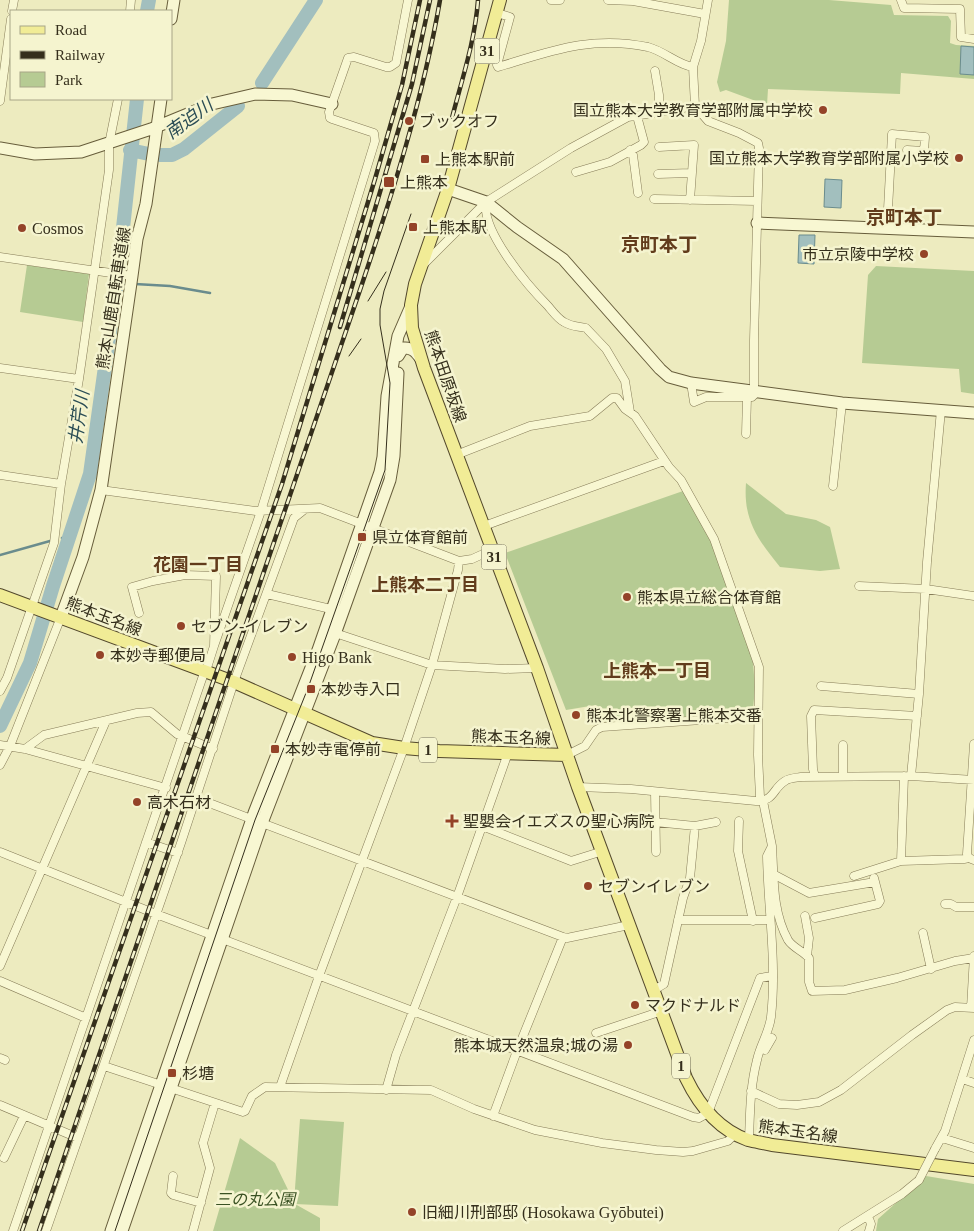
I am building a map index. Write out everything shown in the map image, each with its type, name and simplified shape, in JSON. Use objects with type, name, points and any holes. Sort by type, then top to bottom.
[{"type":"main road","name":"熊本田原坂線","points":[[499,6],[448,189],[418,269],[411,305],[412,328],[421,359],[537,668],[567,755]]},
{"type":"main road","name":"熊本玉名線","points":[[0,595],[234,682],[372,743],[404,748],[567,755],[686,1078],[694,1094],[708,1113],[735,1134],[749,1140],[974,1170]]},
{"type":"street","points":[[172,13],[174,0]]},
{"type":"street","points":[[13,1231],[260,511],[375,141],[374,133],[330,118],[329,112],[348,58],[354,57],[386,67],[396,63],[408,0]]},
{"type":"street","points":[[550,0],[560,0]]},
{"type":"street","points":[[608,0],[633,1],[705,14]]},
{"type":"street","points":[[708,0],[701,41],[693,67],[695,106],[708,121],[739,133],[758,143],[759,148],[750,394],[746,434]]},
{"type":"street","points":[[901,0],[904,8],[960,9],[961,37],[974,39]]},
{"type":"street","points":[[499,6],[510,17],[498,67],[538,53],[590,44],[624,42],[651,48],[693,67]]},
{"type":"street","points":[[0,101],[10,25]]},
{"type":"street","points":[[655,71],[659,95],[659,112]]},
{"type":"street","points":[[0,148],[35,154],[81,152],[111,143],[212,104],[255,94],[292,95],[332,104]]},
{"type":"street","points":[[0,691],[7,678],[54,543],[118,100]]},
{"type":"street","name":"熊本山鹿自転車道線","points":[[58,616],[83,557],[101,490],[137,239],[146,204],[154,127],[161,100]]},
{"type":"street","points":[[418,269],[486,202],[571,148],[628,116],[695,106]]},
{"type":"street","points":[[576,172],[610,162],[644,142],[637,116]]},
{"type":"street","points":[[888,228],[892,134],[925,137],[924,151],[907,150]]},
{"type":"street","points":[[659,147],[694,145],[690,200]]},
{"type":"street","points":[[630,150],[633,155],[638,193]]},
{"type":"street","points":[[658,174],[691,173]]},
{"type":"street","points":[[448,189],[486,202],[517,227],[563,259],[660,370],[668,376],[691,383],[750,394],[974,413]]},
{"type":"street","points":[[654,199],[758,201]]},
{"type":"street","points":[[486,202],[485,211],[499,243],[528,286],[562,321],[574,327],[586,328],[606,349],[626,381],[630,412]]},
{"type":"street","points":[[757,223],[974,232]]},
{"type":"street","points":[[0,257],[93,272],[131,282]]},
{"type":"street","points":[[368,526],[382,465],[385,404],[398,336],[411,305]]},
{"type":"street","points":[[122,1231],[166,1087],[257,821],[338,611],[368,526],[392,472],[398,336]]},
{"type":"street","points":[[398,356],[403,348],[409,348],[421,359]]},
{"type":"street","points":[[0,368],[79,378]]},
{"type":"street","points":[[691,383],[694,402],[706,397],[750,394]]},
{"type":"street","points":[[456,455],[530,426],[590,416],[614,397],[630,412],[664,461],[684,485],[714,539],[758,662],[760,797],[763,801],[772,846],[774,898],[788,939],[807,956]]},
{"type":"street","points":[[833,486],[842,403]]},
{"type":"street","points":[[901,861],[908,776],[919,694],[942,410]]},
{"type":"street","points":[[484,526],[664,461]]},
{"type":"street","points":[[0,475],[61,484]]},
{"type":"street","points":[[101,490],[260,511],[320,508],[459,561],[472,559],[492,550]]},
{"type":"street","points":[[46,1231],[178,853],[234,682],[294,518],[304,510]]},
{"type":"street","points":[[280,1087],[319,976],[404,748],[432,665],[459,561]]},
{"type":"street","points":[[139,613],[132,587],[185,575],[216,576],[214,646]]},
{"type":"street","points":[[859,586],[926,589],[974,596]]},
{"type":"street","points":[[267,594],[338,611]]},
{"type":"street","points":[[0,765],[5,746],[58,616]]},
{"type":"street","points":[[330,632],[432,665],[506,670],[537,668]]},
{"type":"street","points":[[821,686],[919,694]]},
{"type":"street","points":[[815,777],[811,716],[814,710],[917,716]]},
{"type":"street","points":[[25,749],[44,735],[137,713],[151,712],[176,734],[213,749]]},
{"type":"street","points":[[567,755],[585,746],[596,730],[602,726],[758,716]]},
{"type":"street","points":[[0,966],[106,721]]},
{"type":"street","points":[[972,859],[968,854],[974,744]]},
{"type":"street","points":[[843,745],[843,776]]},
{"type":"street","points":[[5,746],[25,749],[166,788]]},
{"type":"street","points":[[386,1090],[396,1055],[457,897],[508,753]]},
{"type":"street","points":[[578,787],[763,801],[772,796],[783,782],[815,777],[908,776],[972,780]]},
{"type":"street","points":[[655,792],[656,852]]},
{"type":"street","points":[[196,798],[563,937],[567,938],[629,924]]},
{"type":"street","points":[[739,820],[738,851],[753,921]]},
{"type":"street","points":[[656,822],[695,826],[716,822]]},
{"type":"street","points":[[482,826],[571,861],[603,851]]},
{"type":"street","points":[[654,990],[664,984],[678,920],[690,878],[695,826]]},
{"type":"street","points":[[146,842],[178,853]]},
{"type":"street","points":[[749,1140],[750,1091],[756,1064],[769,1030],[772,998],[767,856],[772,846]]},
{"type":"street","points":[[0,852],[41,870],[156,914],[698,1118],[708,1113],[760,978],[772,976]]},
{"type":"street","points":[[854,876],[901,861],[972,859]]},
{"type":"street","points":[[815,918],[878,904],[880,901],[873,871]]},
{"type":"street","points":[[773,874],[809,893],[875,882]]},
{"type":"street","points":[[945,904],[951,904],[956,907],[974,907]]},
{"type":"street","points":[[750,1091],[779,1104],[798,1105],[819,1102],[841,1090],[912,1034],[947,1010],[956,1007],[972,1008],[974,957],[845,990],[812,991],[809,982],[809,958],[807,956],[809,938],[805,916]]},
{"type":"street","points":[[678,920],[770,920]]},
{"type":"street","points":[[923,933],[931,969]]},
{"type":"street","points":[[493,1116],[563,937]]},
{"type":"street","points":[[0,980],[86,1018]]},
{"type":"street","points":[[596,1033],[662,1011]]},
{"type":"street","points":[[756,1064],[772,1038]]},
{"type":"street","points":[[843,1231],[902,1194],[919,1180],[942,1138],[974,1040]]},
{"type":"street","points":[[104,1066],[240,1112],[245,1111],[252,1096],[265,1087],[422,1089],[431,1090],[450,1100],[535,1130],[656,1150],[683,1152],[720,1144],[728,1141],[735,1134]]},
{"type":"street","points":[[962,1079],[974,1082]]},
{"type":"street","points":[[111,1231],[166,1087]]},
{"type":"street","points":[[193,1231],[210,1168],[203,1143],[215,1103]]},
{"type":"street","points":[[0,1105],[78,1138]]},
{"type":"street","points":[[4,1158],[24,1116]]},
{"type":"street","points":[[942,1138],[974,1148]]},
{"type":"street","points":[[173,1176],[171,1193],[173,1195],[201,1203]]},
{"type":"street","points":[[868,1216],[871,1224],[869,1231]]},
{"type":"green space","points":[[729,0],[829,0],[891,5],[894,15],[948,16],[951,21],[950,43],[974,46],[974,79],[901,73],[900,94],[768,89],[767,105],[726,90],[720,92],[717,82],[726,41]]},
{"type":"green space","points":[[27,265],[89,274],[83,322],[20,312]]},
{"type":"green space","points":[[876,266],[974,271],[974,394],[961,392],[959,369],[862,363],[868,275]]},
{"type":"green space","points":[[746,483],[786,514],[816,520],[830,527],[840,569],[820,571],[780,567],[765,548],[754,529],[747,508]]},
{"type":"green space","name":"熊本県立総合体育館","points":[[683,491],[712,542],[753,662],[755,688],[753,709],[756,709],[753,712],[605,722],[596,705],[566,710],[505,553]]},
{"type":"green space","name":"三の丸公園","points":[[300,1119],[344,1122],[338,1206],[295,1204],[320,1218],[320,1231],[213,1231],[240,1138],[275,1163],[294,1202]]},
{"type":"green space","points":[[926,1176],[974,1184],[974,1231],[876,1231],[878,1219]]},
{"type":"water","points":[[961,46],[974,47],[974,75],[960,74]]},
{"type":"water","points":[[825,179],[842,180],[841,208],[824,207]]},
{"type":"water","points":[[799,235],[815,235],[814,264],[798,263]]},
{"type":"waterway","name":"井芹川","points":[[147,10],[149,0]]},
{"type":"waterway","name":"南迫川","points":[[262,83],[316,0]]},
{"type":"waterway","name":"井芹川","points":[[0,726],[30,663],[90,474],[118,274],[137,100]]},
{"type":"waterway","name":"南迫川","points":[[160,155],[172,155],[184,149],[238,106]]},
{"type":"waterway","name":"南迫川","points":[[130,150],[149,154]]},
{"type":"waterway","points":[[116,285],[127,284]]},
{"type":"waterway","points":[[135,284],[170,286],[210,293]]},
{"type":"waterway","name":"井芹川","points":[[62,538],[71,535]]},
{"type":"waterway","points":[[0,555],[50,541]]},
{"type":"tram line","points":[[115,1231],[255,820],[308,688],[385,470],[390,383],[380,325],[380,309],[384,291],[411,214]]},
{"type":"tram line","points":[[368,301],[386,272]]},
{"type":"tram line","points":[[349,356],[361,339]]},
{"type":"railway","points":[[22,1231],[282,484],[402,85],[420,0]]},
{"type":"railway","points":[[340,327],[412,84],[430,0]]},
{"type":"railway","points":[[39,1231],[384,219],[416,110],[440,0]]},
{"type":"railway","points":[[452,118],[471,45],[478,0]]},
{"type":"place","name":"国立熊本大学教育学部附属中学校","points":[[823,110]]},
{"type":"place","name":"ブックオフ","points":[[409,121]]},
{"type":"place","name":"国立熊本大学教育学部附属小学校","points":[[959,158]]},
{"type":"place","name":"上熊本駅前","points":[[425,159]]},
{"type":"place","name":"上熊本","points":[[389,182]]},
{"type":"place","name":"上熊本駅","points":[[413,227]]},
{"type":"place","name":"Cosmos","points":[[22,228]]},
{"type":"place","name":"市立京陵中学校","points":[[924,254]]},
{"type":"place","name":"県立体育館前","points":[[362,537]]},
{"type":"place","name":"熊本県立総合体育館","points":[[627,597]]},
{"type":"place","name":"セブン-イレブン","points":[[181,626]]},
{"type":"place","name":"本妙寺郵便局","points":[[100,655]]},
{"type":"place","name":"Higo Bank","points":[[292,657]]},
{"type":"place","name":"本妙寺入口","points":[[311,689]]},
{"type":"place","name":"熊本北警察署上熊本交番","points":[[576,715]]},
{"type":"place","name":"本妙寺電停前","points":[[275,749]]},
{"type":"place","name":"高木石材","points":[[137,802]]},
{"type":"place","name":"聖嬰会イエズスの聖心病院","points":[[452,821]]},
{"type":"place","name":"セブンイレブン","points":[[588,886]]},
{"type":"place","name":"マクドナルド","points":[[635,1005]]},
{"type":"place","name":"熊本城天然温泉;城の湯","points":[[628,1045]]},
{"type":"place","name":"杉塘","points":[[172,1073]]},
{"type":"place","name":"旧細川刑部邸 (Hosokawa Gyōbutei)","points":[[412,1212]]},
{"type":"district","name":"京町本丁","points":[[904,217]]},
{"type":"district","name":"京町本丁","points":[[659,244]]},
{"type":"district","name":"花園一丁目","points":[[198,565]]},
{"type":"district","name":"上熊本二丁目","points":[[425,585]]},
{"type":"district","name":"上熊本一丁目","points":[[657,671]]}]
